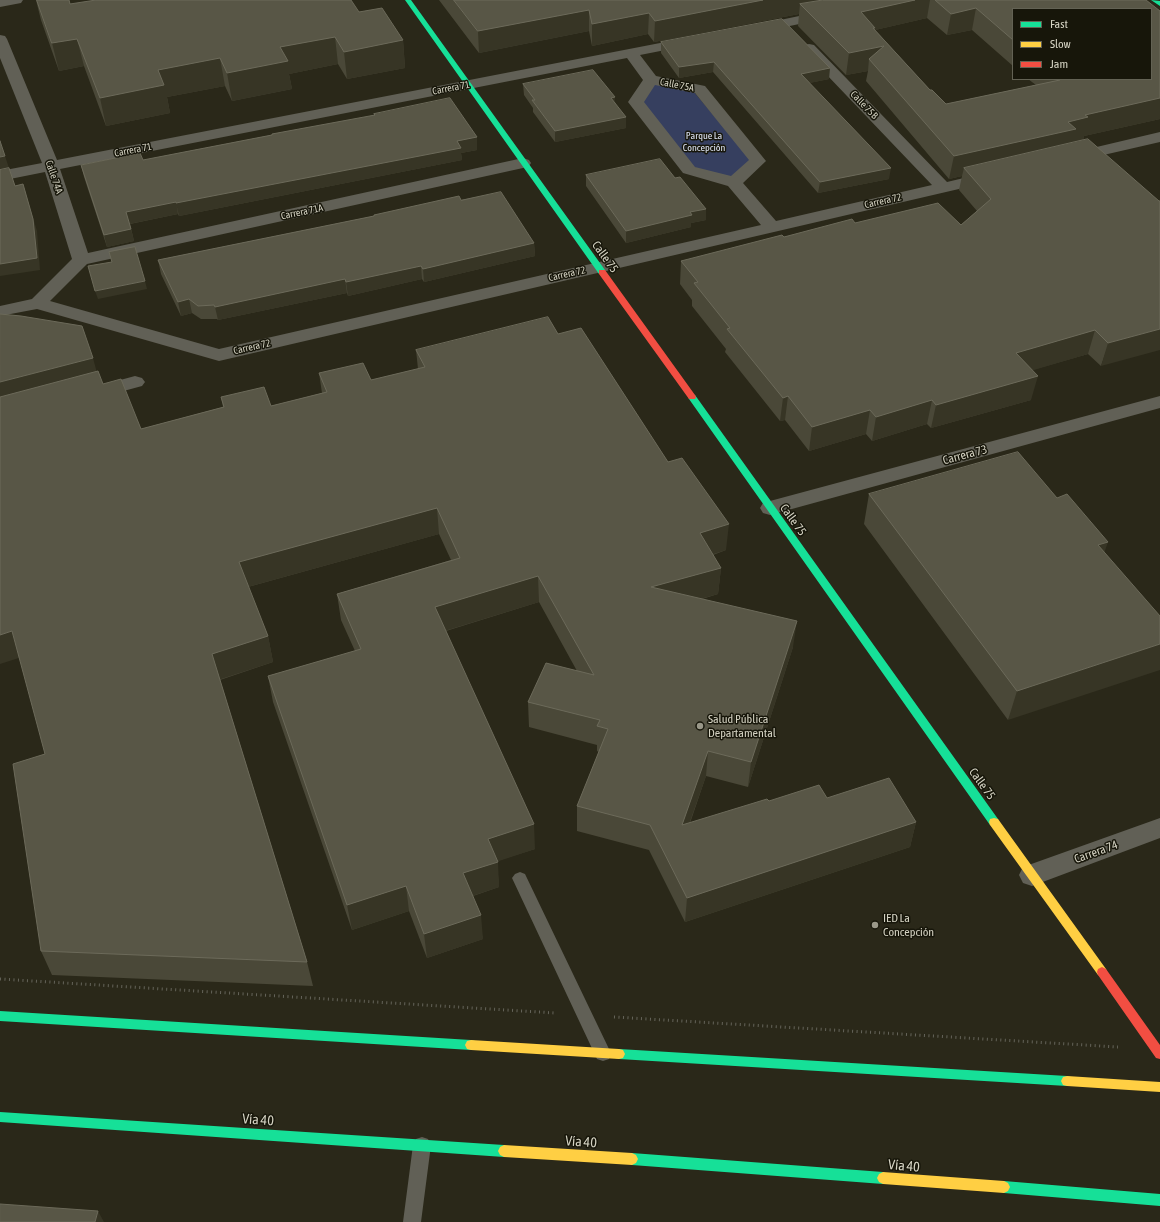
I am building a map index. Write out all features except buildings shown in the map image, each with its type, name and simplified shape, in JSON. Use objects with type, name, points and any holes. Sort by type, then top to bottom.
[{"type":"main road","name":"Calle 75","points":[[408,0],[467,85],[1160,1054]]},
{"type":"main road","points":[[1154,0],[1160,4]]},
{"type":"main road","points":[[0,1016],[1160,1087]]},
{"type":"main road","name":"Vía 40","points":[[0,1117],[789,1170],[1160,1200]]},
{"type":"street","points":[[0,3],[16,0]]},
{"type":"street","points":[[739,32],[840,12]]},
{"type":"street","name":"Calle 75B","points":[[785,23],[943,187]]},
{"type":"street","name":"Carrera 71","points":[[0,176],[708,38]]},
{"type":"street","name":"Calle 74A","points":[[0,39],[51,166],[81,260]]},
{"type":"street","name":"Calle 75A","points":[[631,53],[651,80],[700,89],[758,161],[734,182],[689,170],[636,102],[651,80]]},
{"type":"street","points":[[1059,160],[1160,137]]},
{"type":"street","name":"Carrera 71A","points":[[81,260],[523,163]]},
{"type":"street","name":"Carrera 72","points":[[0,310],[38,303],[219,355],[1005,173]]},
{"type":"street","points":[[734,182],[772,227]]},
{"type":"street","points":[[38,303],[81,260]]},
{"type":"street","points":[[75,398],[135,382]]},
{"type":"street","name":"Carrera 73","points":[[770,508],[1160,402]]},
{"type":"street","name":"Carrera 74","points":[[1032,875],[1160,828]]},
{"type":"lane","points":[[520,878],[603,1054]]},
{"type":"lane","points":[[412,1222],[422,1145]]},
{"type":"green space","name":"Parque La Concepción","points":[[654,83],[694,92],[752,161],[731,178],[693,167],[641,102]]},
{"type":"traffic: fast","points":[[408,0],[602,272]]},
{"type":"traffic: fast","points":[[1154,0],[1160,4]]},
{"type":"traffic: fast","points":[[692,397],[994,822]]},
{"type":"traffic: fast","points":[[0,1016],[471,1045]]},
{"type":"traffic: fast","points":[[619,1054],[1067,1081]]},
{"type":"traffic: fast","points":[[0,1117],[504,1151]]},
{"type":"traffic: fast","points":[[632,1159],[883,1178]]},
{"type":"traffic: fast","points":[[1004,1187],[1160,1200]]},
{"type":"traffic: slow","points":[[994,822],[1102,972]]},
{"type":"traffic: slow","points":[[471,1045],[619,1054]]},
{"type":"traffic: slow","points":[[1067,1081],[1160,1087]]},
{"type":"traffic: slow","points":[[504,1151],[632,1159]]},
{"type":"traffic: slow","points":[[883,1178],[1004,1187]]},
{"type":"traffic: jam","points":[[602,272],[692,397]]},
{"type":"traffic: jam","points":[[1102,972],[1160,1054]]},
{"type":"place","name":"Salud Pública Departamental","points":[[700,726]]},
{"type":"place","name":"IED La Concepción","points":[[875,925]]}]
